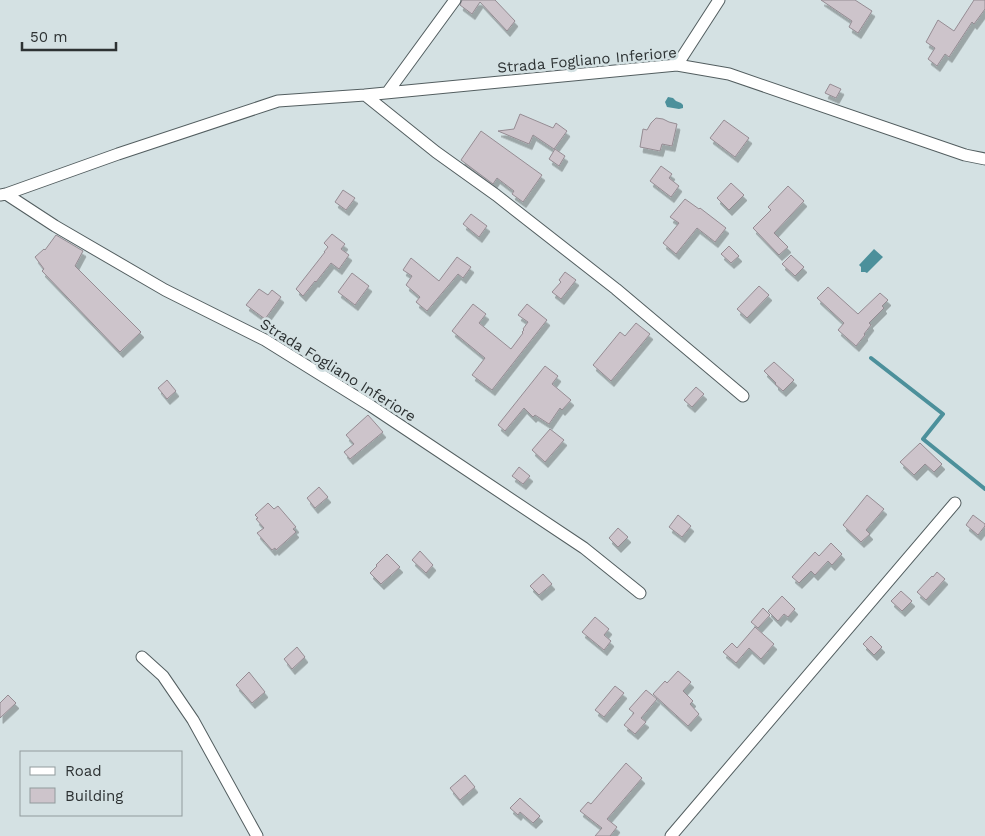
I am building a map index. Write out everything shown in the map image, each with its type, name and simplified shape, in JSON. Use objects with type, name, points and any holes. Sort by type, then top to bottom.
[{"type":"street","points":[[387,93],[455,0]]},
{"type":"street","points":[[677,65],[719,0]]},
{"type":"street","name":"Strada Fogliano Inferiore","points":[[3,194],[278,101],[365,95],[677,65],[729,74],[965,155],[985,159]]},
{"type":"street","points":[[365,95],[436,152],[503,200],[616,289],[743,396]]},
{"type":"street","name":"Strada Fogliano Inferiore","points":[[3,194],[165,290],[265,340],[371,406],[584,548],[640,593]]},
{"type":"street","points":[[671,836],[955,503]]},
{"type":"street","points":[[142,657],[163,676],[193,720],[257,836]]},
{"type":"water","points":[[668,97],[681,103],[683,108],[667,107],[665,102]]},
{"type":"water","points":[[874,249],[883,257],[867,273],[861,272],[859,265]]},
{"type":"building","points":[[462,0],[495,0],[515,21],[507,31],[480,2],[472,14],[460,5]]},
{"type":"building","points":[[821,0],[855,0],[872,11],[858,33],[849,27],[852,21]]},
{"type":"building","points":[[974,0],[985,0],[985,9],[974,24],[972,22],[949,57],[945,54],[937,66],[928,59],[935,48],[926,42],[938,20],[954,31]]},
{"type":"building","points":[[830,84],[841,89],[836,98],[825,93]]},
{"type":"building","points":[[520,114],[553,128],[556,123],[567,131],[554,149],[533,135],[529,144],[498,131],[514,129]]},
{"type":"building","points":[[656,118],[677,124],[672,146],[662,144],[660,151],[640,147],[643,129],[647,130]]},
{"type":"building","points":[[724,120],[749,138],[735,157],[710,138]]},
{"type":"building","points":[[481,131],[542,175],[523,202],[512,194],[514,191],[497,178],[493,184],[461,160]]},
{"type":"building","points":[[555,149],[565,156],[559,166],[549,159]]},
{"type":"building","points":[[661,166],[672,174],[669,178],[679,186],[671,197],[650,181]]},
{"type":"building","points":[[731,183],[744,195],[729,210],[717,198]]},
{"type":"building","points":[[788,186],[804,201],[774,233],[788,247],[779,255],[753,228],[771,210],[768,207]]},
{"type":"building","points":[[343,190],[355,198],[346,210],[335,202]]},
{"type":"building","points":[[685,199],[726,228],[715,242],[697,228],[676,254],[663,243],[679,223],[670,217]]},
{"type":"building","points":[[471,214],[487,226],[479,237],[463,224]]},
{"type":"building","points":[[332,234],[345,244],[341,249],[349,255],[339,269],[331,263],[303,296],[296,289],[325,252],[328,247],[324,243]]},
{"type":"building","points":[[56,235],[83,251],[75,266],[141,332],[120,352],[42,271],[44,269],[35,257],[45,250]]},
{"type":"building","points":[[729,246],[739,256],[731,263],[721,254]]},
{"type":"building","points":[[791,255],[804,267],[795,276],[782,264]]},
{"type":"building","points":[[457,257],[471,267],[463,278],[458,274],[427,311],[416,302],[420,297],[406,285],[412,276],[403,270],[411,258],[439,281]]},
{"type":"building","points":[[565,272],[576,280],[561,299],[552,292],[561,282],[559,280]]},
{"type":"building","points":[[352,273],[369,286],[355,305],[338,292]]},
{"type":"building","points":[[759,286],[769,295],[747,318],[737,309]]},
{"type":"building","points":[[828,287],[858,314],[880,293],[888,300],[882,306],[884,308],[869,323],[871,325],[856,346],[838,330],[844,323],[817,298]]},
{"type":"building","points":[[259,289],[268,295],[272,290],[281,297],[265,319],[246,305]]},
{"type":"building","points":[[473,304],[486,314],[479,323],[511,349],[523,333],[523,329],[528,322],[518,315],[527,304],[547,320],[492,390],[472,375],[485,358],[452,331]]},
{"type":"building","points":[[636,323],[650,334],[611,381],[593,365],[620,332],[625,336]]},
{"type":"building","points":[[774,362],[794,380],[783,391],[764,371]]},
{"type":"building","points":[[545,366],[558,376],[552,384],[571,400],[562,410],[560,408],[549,424],[535,415],[533,417],[524,408],[505,431],[498,425]]},
{"type":"building","points":[[167,380],[176,391],[167,399],[158,388]]},
{"type":"building","points":[[696,387],[704,394],[692,407],[684,400]]},
{"type":"building","points":[[368,415],[383,432],[350,459],[344,452],[354,444],[346,435]]},
{"type":"building","points":[[550,429],[564,440],[545,462],[532,450]]},
{"type":"building","points":[[920,443],[942,464],[934,472],[925,464],[914,475],[900,462]]},
{"type":"building","points":[[519,467],[530,476],[523,484],[512,476]]},
{"type":"building","points":[[319,487],[328,497],[315,508],[307,498]]},
{"type":"building","points":[[867,495],[884,509],[866,530],[870,534],[861,542],[843,525]]},
{"type":"building","points":[[268,503],[274,509],[278,506],[296,527],[293,529],[296,532],[276,550],[275,548],[272,550],[257,533],[264,528],[255,515]]},
{"type":"building","points":[[678,515],[691,526],[682,537],[669,527]]},
{"type":"building","points":[[973,515],[985,524],[978,535],[966,525]]},
{"type":"building","points":[[618,528],[628,537],[618,547],[609,538]]},
{"type":"building","points":[[831,543],[842,554],[832,565],[828,561],[815,575],[811,571],[799,583],[792,577],[815,552],[819,556]]},
{"type":"building","points":[[420,551],[433,565],[426,573],[412,560]]},
{"type":"building","points":[[387,554],[400,567],[381,584],[370,573]]},
{"type":"building","points":[[937,572],[945,579],[926,600],[917,592]]},
{"type":"building","points":[[543,574],[552,584],[539,595],[530,586]]},
{"type":"building","points":[[901,591],[912,601],[902,611],[891,601]]},
{"type":"building","points":[[782,596],[795,609],[788,617],[784,614],[778,621],[768,611]]},
{"type":"building","points":[[763,608],[770,615],[758,628],[751,622]]},
{"type":"building","points":[[595,617],[609,629],[604,635],[611,641],[604,650],[582,632]]},
{"type":"building","points":[[755,627],[774,644],[761,659],[749,648],[736,663],[723,652],[732,643],[737,648]]},
{"type":"building","points":[[871,636],[882,647],[874,655],[863,644]]},
{"type":"building","points":[[297,647],[305,657],[292,669],[284,659]]},
{"type":"building","points":[[678,671],[691,682],[683,691],[693,701],[690,704],[699,714],[688,726],[653,694]]},
{"type":"building","points":[[249,672],[265,692],[252,703],[236,685]]},
{"type":"building","points":[[615,686],[624,693],[604,717],[595,710]]},
{"type":"building","points":[[646,690],[657,699],[641,718],[646,722],[635,734],[624,725],[634,713],[629,709]]},
{"type":"building","points":[[8,695],[16,703],[0,718],[0,703]]},
{"type":"building","points":[[626,763],[642,778],[607,819],[617,827],[610,836],[595,836],[602,828],[580,811],[588,802],[591,804]]},
{"type":"building","points":[[465,775],[475,787],[460,800],[450,788]]},
{"type":"building","points":[[520,798],[540,816],[533,823],[520,812],[518,815],[510,808]]},
{"type":"waterway","points":[[871,358],[943,414],[923,439],[985,489]]}]
